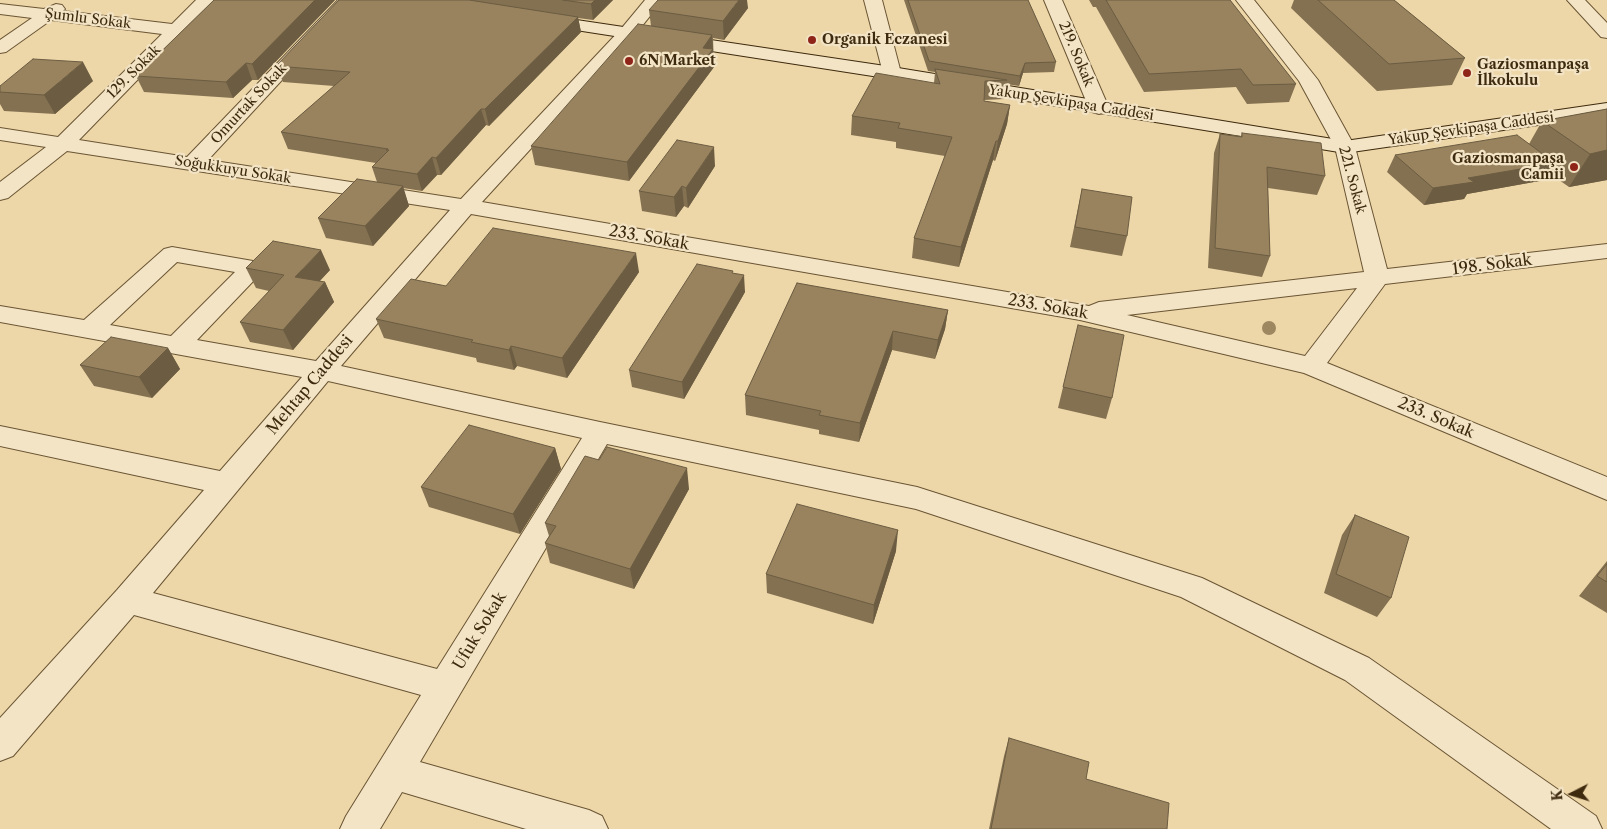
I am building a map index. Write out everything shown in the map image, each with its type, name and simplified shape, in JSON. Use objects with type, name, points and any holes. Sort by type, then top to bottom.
[{"type":"street","points":[[0,48],[70,0]]},
{"type":"street","name":"129. Sokak","points":[[0,193],[63,144],[206,0]]},
{"type":"street","name":"Omurtak Sokak","points":[[192,164],[347,0]]},
{"type":"street","name":"Mehtap Caddesi","points":[[0,744],[128,600],[322,371],[466,206],[627,33],[654,0]]},
{"type":"street","points":[[873,0],[892,73]]},
{"type":"street","name":"219. Sokak","points":[[1053,0],[1099,108]]},
{"type":"street","name":"221. Sokak","points":[[1245,0],[1308,80],[1345,147],[1377,278]]},
{"type":"street","points":[[1576,0],[1606,30]]},
{"type":"street","name":"Şumlu Sokak","points":[[0,9],[176,30]]},
{"type":"street","name":"Yakup Şevkipaşa Caddesi","points":[[529,17],[892,73],[1345,147],[1607,109]]},
{"type":"street","name":"Soğukkuyu Sokak","points":[[0,134],[466,206]]},
{"type":"street","name":"233. Sokak","points":[[466,206],[1080,312],[1311,366],[1607,489]]},
{"type":"street","name":"198. Sokak","points":[[1080,312],[1607,251]]},
{"type":"street","points":[[90,330],[172,254],[253,268],[177,345]]},
{"type":"street","points":[[1311,366],[1377,278]]},
{"type":"street","points":[[0,314],[322,371],[600,432],[917,498],[1191,587],[1357,669],[1583,829]]},
{"type":"street","name":"Ufuk Sokak","points":[[359,829],[600,432]]},
{"type":"street","points":[[0,436],[227,484]]},
{"type":"street","points":[[128,600],[446,687]]},
{"type":"street","points":[[394,772],[590,829]]},
{"type":"building","points":[[214,0],[315,0],[252,64],[246,63],[226,82],[136,76]]},
{"type":"building","points":[[339,0],[469,0],[578,17],[485,109],[481,109],[436,158],[432,157],[417,174],[372,167],[388,149],[281,132],[350,72],[276,66]]},
{"type":"building","points":[[563,0],[595,0],[591,4]]},
{"type":"building","points":[[658,0],[739,0],[723,21],[649,10]]},
{"type":"building","points":[[908,0],[1028,0],[1056,62],[1025,63],[1020,76],[929,61]]},
{"type":"building","points":[[1106,0],[1230,0],[1296,84],[1253,85],[1241,69],[1149,74]]},
{"type":"building","points":[[1318,0],[1394,0],[1465,58],[1389,64]]},
{"type":"building","points":[[638,24],[712,35],[703,48],[713,49],[627,162],[531,146]]},
{"type":"building","points":[[33,59],[83,62],[44,95],[0,92],[0,86]]},
{"type":"building","points":[[935,69],[1007,80],[985,81],[984,101],[1010,105],[961,247],[914,238],[952,137],[898,128],[900,123],[852,116],[876,73],[940,84]]},
{"type":"building","points":[[1607,109],[1607,150],[1590,154],[1542,121]]},
{"type":"building","points":[[1242,133],[1321,143],[1325,176],[1267,167],[1270,256],[1215,248],[1220,134],[1242,137]]},
{"type":"building","points":[[1517,135],[1555,163],[1468,178],[1474,182],[1433,188],[1395,155]]},
{"type":"building","points":[[677,140],[714,147],[686,188],[682,186],[674,197],[639,191]]},
{"type":"building","points":[[357,179],[403,186],[365,226],[318,218]]},
{"type":"building","points":[[1082,189],[1132,197],[1127,236],[1075,227]]},
{"type":"building","points":[[493,228],[636,253],[562,358],[511,346],[509,350],[471,342],[473,340],[376,319],[411,279],[446,286]]},
{"type":"building","points":[[273,241],[321,250],[295,277],[325,282],[283,330],[240,322],[284,275],[246,268]]},
{"type":"building","points":[[697,264],[744,275],[682,382],[629,370]]},
{"type":"building","points":[[797,283],[948,310],[938,340],[893,331],[860,423],[819,415],[821,411],[745,395]]},
{"type":"building","points":[[1078,325],[1124,335],[1112,398],[1063,387]]},
{"type":"building","points":[[111,337],[168,348],[139,377],[80,365]]},
{"type":"building","points":[[469,425],[555,448],[513,514],[421,487]]},
{"type":"building","points":[[607,447],[687,468],[630,569],[545,543],[556,526],[545,523],[585,456],[599,460]]},
{"type":"building","points":[[797,504],[898,530],[874,605],[766,574]]},
{"type":"building","points":[[1355,515],[1409,537],[1391,598],[1336,574]]},
{"type":"building","points":[[1607,564],[1607,582],[1597,576]]},
{"type":"building","points":[[1009,738],[1089,762],[1086,779],[1169,803],[1167,829],[991,829]]},
{"type":"place","name":"Organik Eczanesi","points":[[812,40]]},
{"type":"place","name":"6N Market","points":[[629,61]]},
{"type":"place","name":"Gaziosmanpaşa İlkokulu","points":[[1467,73]]},
{"type":"place","name":"Gaziosmanpaşa Camii","points":[[1574,167]]}]
